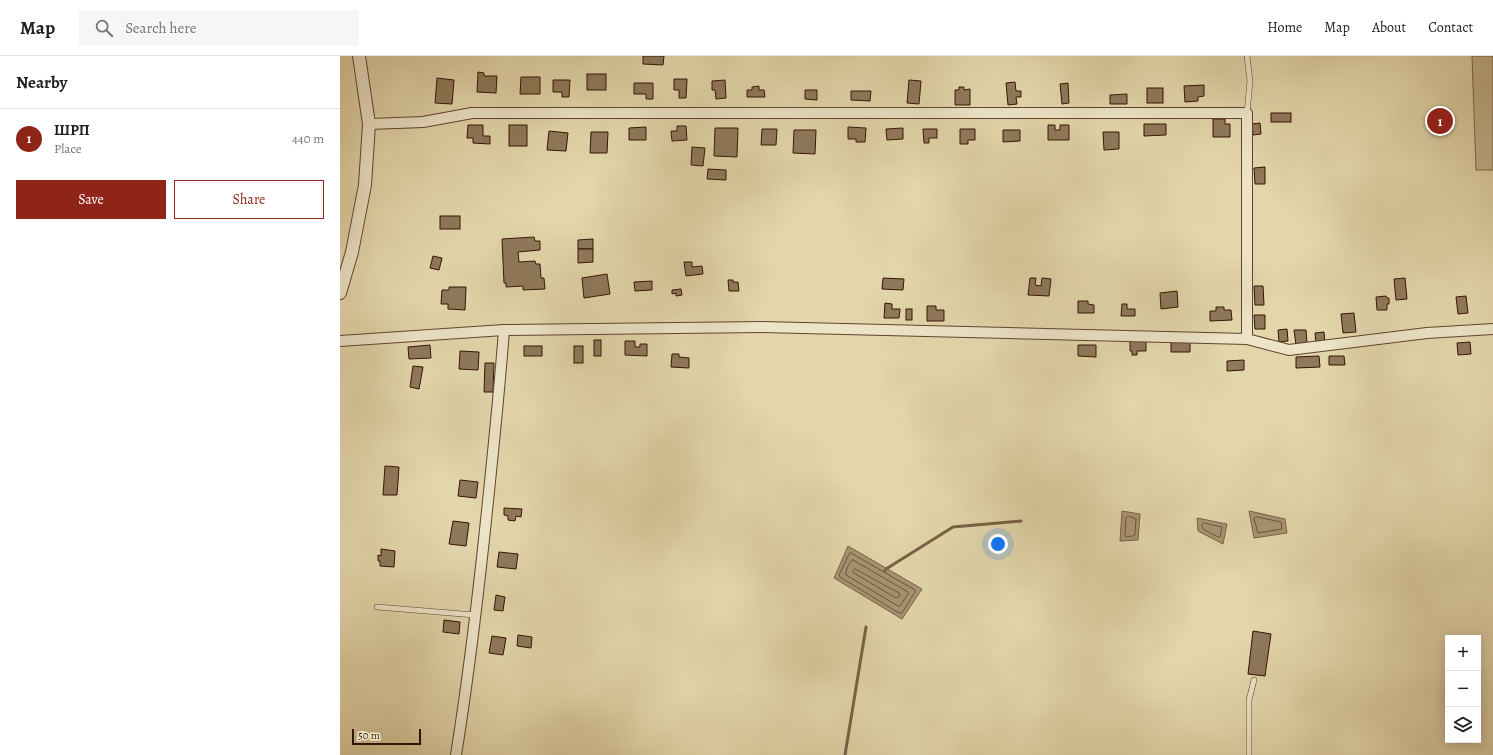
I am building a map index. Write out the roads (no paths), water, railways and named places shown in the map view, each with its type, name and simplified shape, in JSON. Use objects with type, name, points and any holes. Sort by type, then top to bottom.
[{"type":"street","points":[[340,293],[352,252],[365,185],[369,124],[359,56]]},
{"type":"street","points":[[369,124],[423,122],[472,113],[1247,114],[1247,339]]},
{"type":"street","points":[[340,341],[504,330],[762,327],[1247,339],[1289,350],[1427,333],[1493,329]]},
{"type":"street","points":[[456,755],[465,701],[476,615],[499,399],[504,330]]},
{"type":"lane","points":[[1247,56],[1250,81],[1247,114]]},
{"type":"lane","points":[[377,607],[476,615]]},
{"type":"lane","points":[[1250,755],[1249,700],[1254,680]]},
{"type":"water","points":[[1122,511],[1140,514],[1138,540],[1120,541]]},
{"type":"water","points":[[1249,511],[1285,519],[1287,533],[1254,538]]},
{"type":"water","points":[[1197,518],[1227,524],[1223,544],[1198,531]]},
{"type":"water","points":[[848,546],[922,589],[902,619],[834,578]]},
{"type":"waterway","points":[[885,571],[953,527],[1021,521]]},
{"type":"waterway","points":[[845,755],[866,627]]},
{"type":"place","name":"ШРП","points":[[1440,121]]}]
